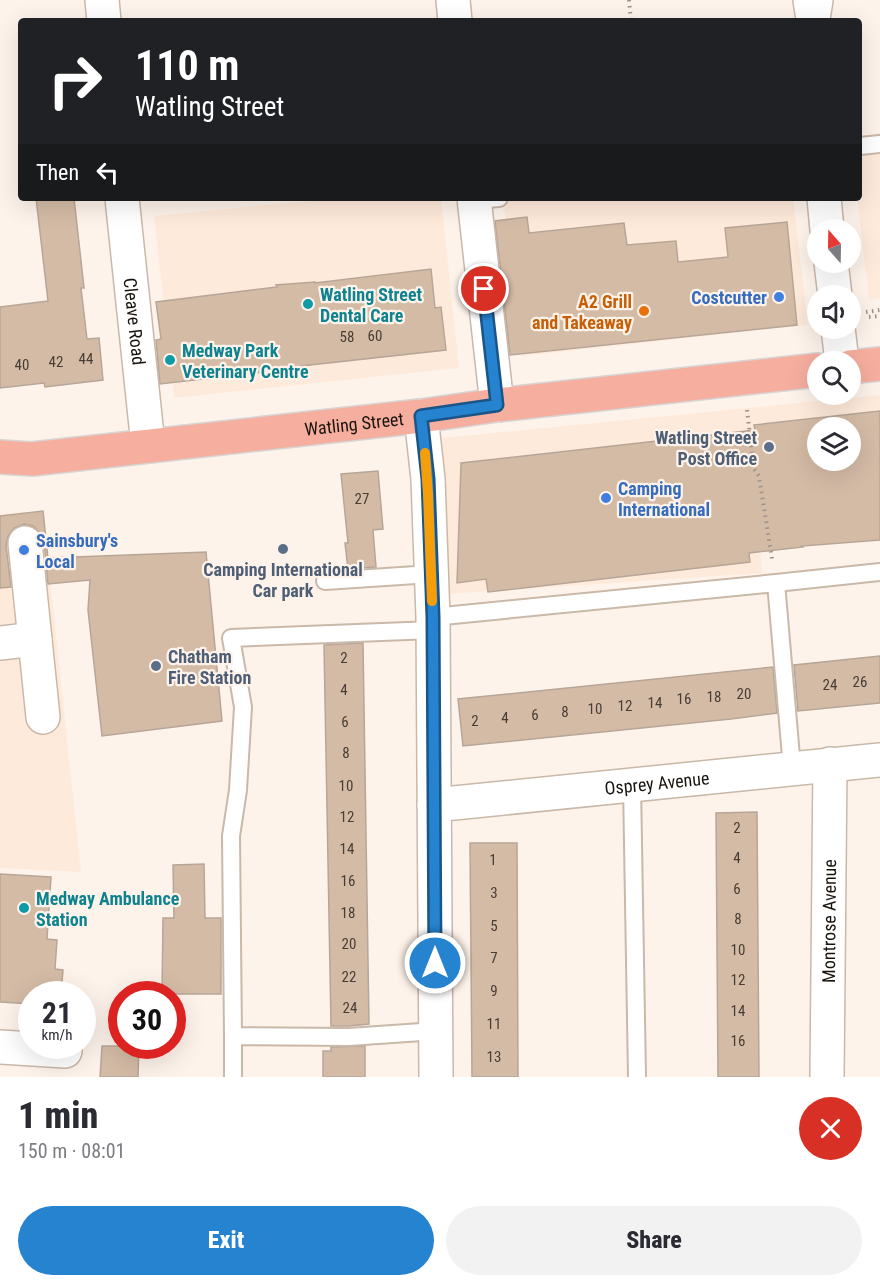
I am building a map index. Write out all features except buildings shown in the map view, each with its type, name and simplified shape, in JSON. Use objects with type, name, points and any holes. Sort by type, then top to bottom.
[{"type":"main road","points":[[861,366],[880,364]]},
{"type":"main road","name":"Watling Street","points":[[0,475],[16,458],[421,416],[497,405],[807,371]]},
{"type":"street","points":[[102,0],[104,18]]},
{"type":"street","points":[[453,0],[455,18]]},
{"type":"street","name":"Cleave Road","points":[[122,201],[148,445]]},
{"type":"street","points":[[483,201],[497,405]]},
{"type":"street","points":[[824,201],[826,219]]},
{"type":"street","points":[[421,416],[428,479],[433,623],[436,1077]]},
{"type":"street","points":[[25,543],[43,717]]},
{"type":"street","points":[[0,643],[35,639]]},
{"type":"street","name":"Osprey Avenue","points":[[434,805],[880,760]]},
{"type":"street","name":"Montrose Avenue","points":[[827,1077],[830,764]]},
{"type":"street","points":[[0,1047],[18,1048]]},
{"type":"lane","points":[[862,146],[880,144]]},
{"type":"lane","points":[[234,1077],[231,837],[238,790],[243,707],[231,639],[433,623],[880,572]]},
{"type":"lane","points":[[325,582],[431,574]]},
{"type":"lane","points":[[776,583],[792,768]]},
{"type":"lane","points":[[632,784],[637,1077]]},
{"type":"lane","points":[[233,1036],[349,1037],[436,1031]]},
{"type":"path","points":[[629,0],[631,18]]},
{"type":"path","points":[[747,407],[754,469],[759,476],[776,583]]},
{"type":"shaded area","points":[[880,133],[880,298],[869,300],[857,201],[862,201],[862,136]]},
{"type":"shaded area","points":[[310,201],[441,201],[459,368],[174,398],[154,216]]},
{"type":"shaded area","points":[[503,201],[793,201],[807,325],[522,356]]},
{"type":"shaded area","name":"Camping International","points":[[880,395],[880,453],[861,437],[861,417],[807,417],[807,435],[754,469],[762,573],[448,594],[432,439],[807,402],[807,405],[861,405],[861,397]]},
{"type":"shaded area","points":[[43,511],[81,872],[0,868],[0,514]]},
{"type":"slow traffic","points":[[425,453],[432,601]]},
{"type":"place","name":"Costcutter","points":[[779,297]]},
{"type":"place","name":"Watling Street Dental Care","points":[[308,304]]},
{"type":"place","name":"A2 Grill and Takeaway","points":[[644,311]]},
{"type":"place","name":"Medway Park Veterinary Centre","points":[[170,360]]},
{"type":"place","name":"Watling Street Post Office","points":[[769,447]]},
{"type":"place","name":"Camping International","points":[[606,498]]},
{"type":"place","name":"Camping International Car park","points":[[283,549]]},
{"type":"place","name":"Sainsbury's Local","points":[[24,550]]},
{"type":"place","name":"Chatham Fire Station","points":[[156,666]]},
{"type":"place","name":"Medway Ambulance Station","points":[[24,908]]},
{"type":"route","points":[[435,963],[433,617],[428,479],[421,416],[497,405],[484,289]]}]
